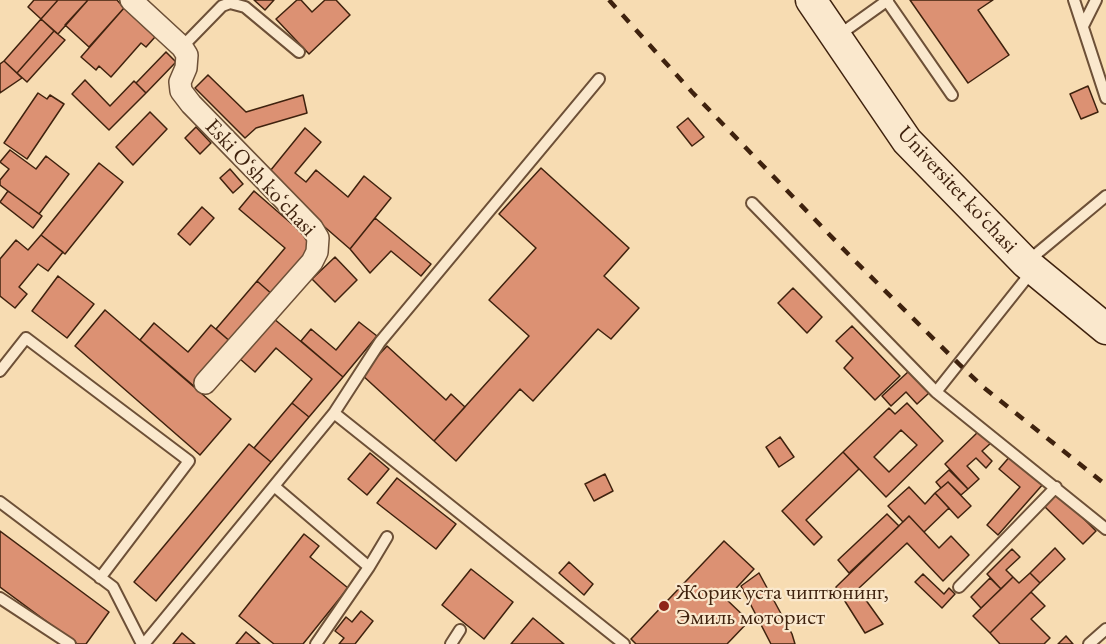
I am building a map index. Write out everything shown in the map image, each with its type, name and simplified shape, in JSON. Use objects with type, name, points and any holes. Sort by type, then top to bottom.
[{"type":"main road","name":"Universitet kо‘chasi","points":[[811,0],[907,141],[1030,267],[1106,329]]},
{"type":"street","points":[[130,0],[182,46]]},
{"type":"street","name":"Eski Oʻsh koʻchasi","points":[[182,46],[188,55],[188,61],[180,82],[181,91],[312,228],[318,238],[317,252],[312,261],[205,383]]},
{"type":"lane","points":[[836,37],[887,0],[952,94]]},
{"type":"lane","points":[[1074,0],[1106,98]]},
{"type":"lane","points":[[1083,26],[1096,0]]},
{"type":"lane","points":[[182,46],[222,6],[230,3],[244,7],[299,52]]},
{"type":"lane","points":[[0,502],[113,587],[143,644],[334,414],[380,342],[598,79]]},
{"type":"lane","points":[[936,392],[1030,267],[1106,196]]},
{"type":"lane","points":[[752,203],[936,392],[1106,529]]},
{"type":"lane","points":[[0,371],[26,338],[189,461],[100,578]]},
{"type":"lane","points":[[334,414],[624,644]]},
{"type":"lane","points":[[274,486],[369,567]]},
{"type":"lane","points":[[960,587],[1056,487]]},
{"type":"lane","points":[[316,644],[387,537]]},
{"type":"lane","points":[[0,598],[70,644]]},
{"type":"lane","points":[[1089,644],[1106,629]]},
{"type":"lane","points":[[451,644],[460,630]]},
{"type":"building","points":[[34,0],[58,0],[41,19],[28,7]]},
{"type":"building","points":[[58,0],[88,0],[58,34],[41,19]]},
{"type":"building","points":[[88,0],[117,0],[124,8],[89,47],[65,25]]},
{"type":"building","points":[[254,0],[274,0],[265,10]]},
{"type":"building","points":[[297,0],[301,0],[312,12],[325,0],[336,0],[350,15],[309,54],[276,19]]},
{"type":"building","points":[[910,0],[993,0],[978,10],[1009,55],[968,83]]},
{"type":"building","points":[[124,8],[155,37],[146,47],[141,43],[111,77],[99,66],[96,70],[81,57]]},
{"type":"building","points":[[41,19],[54,31],[17,73],[4,61]]},
{"type":"building","points":[[54,31],[65,40],[27,82],[17,73]]},
{"type":"building","points":[[166,52],[176,62],[146,93],[136,83]]},
{"type":"building","points":[[4,61],[22,78],[0,93],[0,64]]},
{"type":"building","points":[[208,75],[246,112],[303,95],[307,113],[256,128],[245,138],[195,88]]},
{"type":"building","points":[[85,80],[110,106],[134,81],[146,93],[109,130],[72,94]]},
{"type":"building","points":[[1088,86],[1098,112],[1081,119],[1070,94]]},
{"type":"building","points":[[38,93],[47,99],[50,95],[64,104],[27,159],[4,143]]},
{"type":"building","points":[[150,112],[167,129],[133,165],[116,147]]},
{"type":"building","points":[[688,118],[704,137],[692,146],[677,127]]},
{"type":"building","points":[[196,127],[211,143],[200,154],[185,138]]},
{"type":"building","points":[[305,128],[321,142],[295,173],[306,182],[316,170],[348,197],[364,176],[391,198],[350,249],[266,176]]},
{"type":"building","points":[[10,150],[36,169],[46,156],[69,174],[39,214],[0,185],[0,180],[9,169],[0,162]]},
{"type":"building","points":[[99,163],[123,182],[65,254],[41,235]]},
{"type":"building","points":[[541,168],[629,248],[604,276],[639,308],[611,339],[598,329],[533,401],[520,389],[456,461],[434,441],[529,336],[489,300],[536,248],[499,214]]},
{"type":"building","points":[[230,169],[243,184],[233,193],[220,178]]},
{"type":"building","points":[[8,191],[42,216],[33,228],[0,202]]},
{"type":"building","points":[[254,191],[316,245],[273,295],[257,281],[285,248],[239,209]]},
{"type":"building","points":[[202,207],[214,218],[190,245],[178,234]]},
{"type":"building","points":[[375,218],[431,264],[421,276],[391,251],[370,273],[350,249]]},
{"type":"building","points":[[41,235],[63,252],[48,271],[38,264],[19,287],[27,294],[15,308],[0,296],[0,259],[16,240],[28,250]]},
{"type":"building","points":[[335,257],[357,280],[335,302],[312,279]]},
{"type":"building","points":[[58,276],[94,304],[67,338],[32,311]]},
{"type":"building","points":[[257,281],[273,295],[232,343],[216,329]]},
{"type":"building","points":[[793,288],[822,317],[807,333],[778,303]]},
{"type":"building","points":[[105,310],[231,419],[200,455],[75,346]]},
{"type":"building","points":[[273,318],[343,377],[309,417],[292,403],[312,379],[276,348],[255,372],[240,359]]},
{"type":"building","points":[[359,322],[377,336],[343,377],[301,341],[311,329],[336,350]]},
{"type":"building","points":[[154,323],[188,352],[211,325],[232,343],[195,387],[140,340]]},
{"type":"building","points":[[852,326],[900,376],[875,400],[844,368],[853,358],[836,341]]},
{"type":"building","points":[[387,346],[446,400],[451,394],[465,407],[434,441],[361,374]]},
{"type":"building","points":[[909,371],[929,393],[917,404],[906,392],[891,406],[882,396]]},
{"type":"building","points":[[292,403],[309,417],[271,462],[254,448]]},
{"type":"building","points":[[907,403],[943,441],[886,497],[843,452],[889,408],[895,414]],"holes":[[[901,430],[917,445],[889,472],[874,457]]]},
{"type":"building","points":[[980,430],[992,442],[982,451],[992,461],[986,468],[976,458],[967,466],[979,479],[968,489],[945,464]]},
{"type":"building","points":[[780,437],[794,457],[779,467],[766,447]]},
{"type":"building","points":[[249,444],[271,462],[156,601],[134,582]]},
{"type":"building","points":[[843,452],[859,469],[806,520],[822,537],[814,545],[782,511]]},
{"type":"building","points":[[370,453],[389,469],[367,495],[348,479]]},
{"type":"building","points":[[1012,454],[1044,483],[998,535],[987,525],[1020,487],[999,469]]},
{"type":"building","points":[[949,470],[968,489],[961,495],[948,482],[941,488],[936,482]]},
{"type":"building","points":[[605,474],[613,491],[594,501],[585,484]]},
{"type":"building","points":[[397,478],[456,524],[436,549],[377,503]]},
{"type":"building","points":[[948,482],[971,506],[958,518],[935,493]]},
{"type":"building","points":[[909,487],[925,504],[935,493],[949,508],[924,532],[909,516],[903,522],[888,506]]},
{"type":"building","points":[[1057,492],[1096,531],[1083,544],[1044,506]]},
{"type":"building","points":[[887,514],[899,526],[849,573],[838,560]]},
{"type":"building","points":[[909,516],[939,548],[951,536],[969,555],[943,581],[907,543],[858,589],[883,624],[865,633],[836,587]]},
{"type":"building","points":[[0,531],[109,612],[86,644],[77,644],[0,587]]},
{"type":"building","points":[[304,534],[319,546],[310,557],[348,588],[303,644],[274,644],[239,616]]},
{"type":"building","points":[[724,541],[754,569],[726,599],[749,621],[727,644],[636,644],[631,639]]},
{"type":"building","points":[[1055,548],[1065,559],[1040,583],[1030,573]]},
{"type":"building","points":[[1012,549],[1020,557],[1006,570],[1013,577],[1001,589],[987,574]]},
{"type":"building","points":[[569,562],[593,584],[584,595],[559,573]]},
{"type":"building","points":[[471,569],[513,602],[484,639],[442,605]]},
{"type":"building","points":[[759,573],[792,634],[795,644],[771,644],[741,586]]},
{"type":"building","points":[[1030,573],[1040,583],[990,633],[973,616],[1013,577],[1019,583]]},
{"type":"building","points":[[923,574],[944,594],[949,588],[955,594],[942,608],[915,582]]},
{"type":"building","points":[[990,578],[1001,589],[981,608],[971,597]]},
{"type":"building","points":[[1031,592],[1045,606],[1031,619],[1050,638],[1044,644],[1000,644],[990,633]]},
{"type":"building","points":[[361,611],[373,621],[355,644],[339,644],[344,638],[335,631],[346,617],[352,622]]},
{"type":"building","points":[[533,618],[564,644],[511,644]]},
{"type":"building","points":[[246,632],[260,644],[236,644]]},
{"type":"building","points":[[182,633],[195,644],[173,644]]},
{"type":"building","points":[[1066,636],[1073,644],[1058,644]]},
{"type":"railway","points":[[609,0],[692,92],[852,258],[959,364],[983,387],[1106,485]]},
{"type":"place","name":"Жорик уста чиптюнинг, Эмиль моторист","points":[[664,606]]}]
